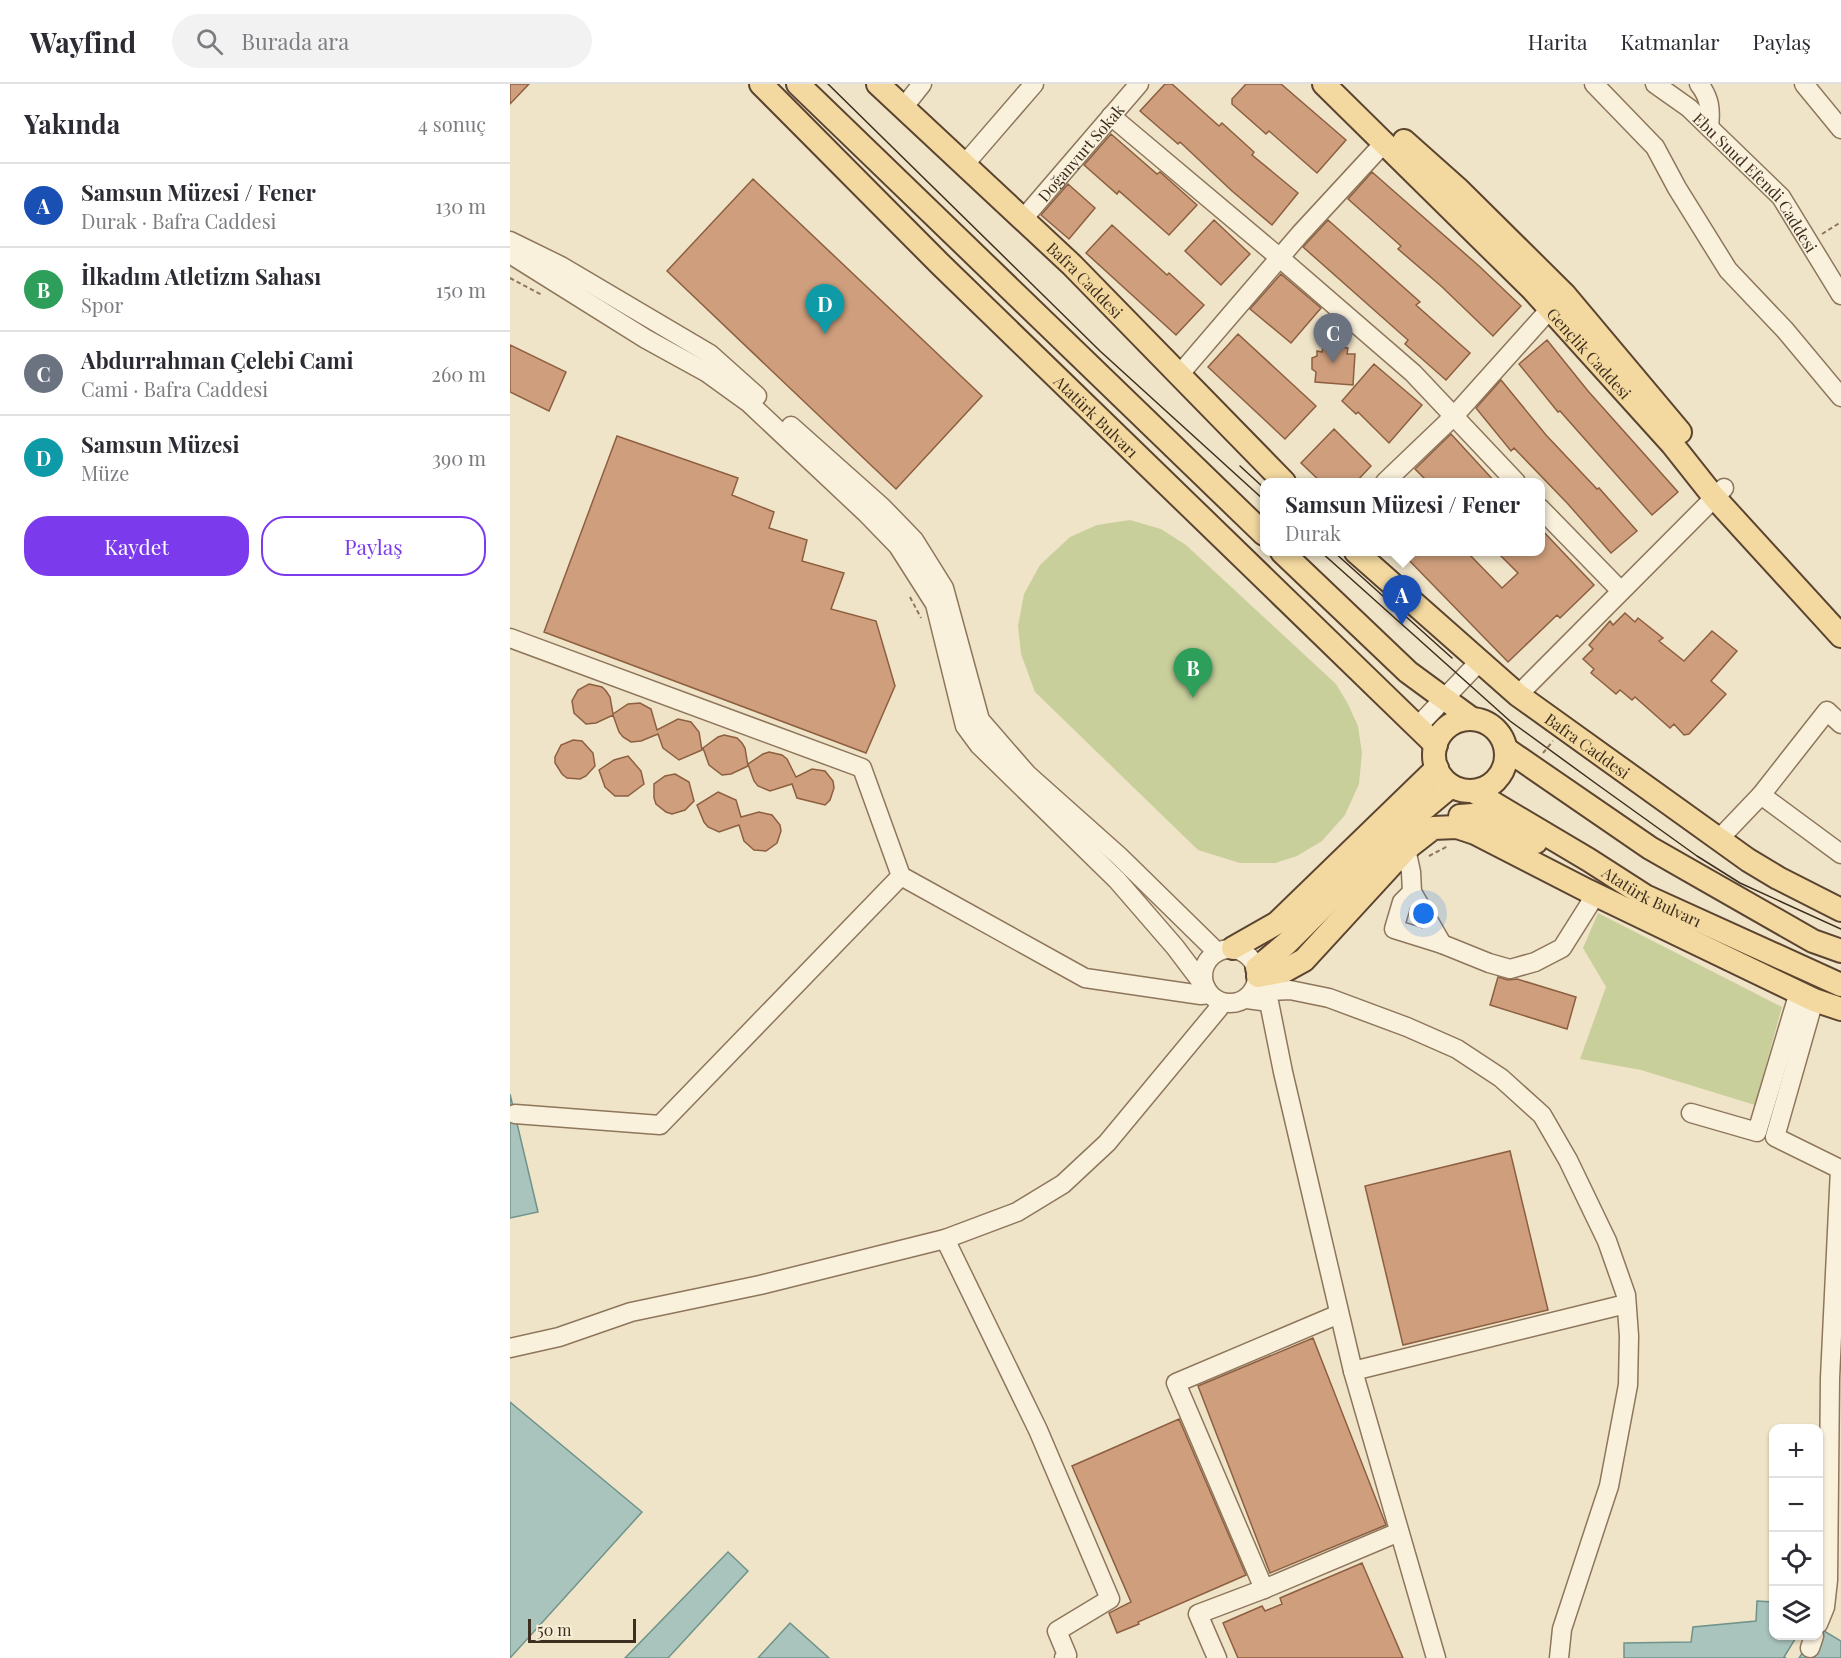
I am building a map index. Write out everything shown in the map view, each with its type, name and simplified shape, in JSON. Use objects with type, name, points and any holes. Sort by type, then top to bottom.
[{"type":"main road","name":"Atatürk Bulvarı","points":[[761,84],[940,264],[1436,746]]},
{"type":"main road","name":"Atatürk Bulvarı","points":[[798,84],[1260,530]]},
{"type":"main road","name":"Bafra Caddesi","points":[[878,84],[1072,265],[1279,478]]},
{"type":"main road","name":"Gençlik Caddesi","points":[[1324,84],[1550,309],[1672,444],[1841,619]]},
{"type":"main road","name":"Gençlik Caddesi","points":[[1341,84],[1459,190],[1565,294],[1649,394],[1719,493],[1841,636]]},
{"type":"main road","points":[[1286,556],[1408,672],[1472,719],[1494,728],[1502,737],[1506,749],[1506,761],[1502,772],[1495,782],[1473,791]]},
{"type":"main road","name":"Bafra Caddesi","points":[[1360,556],[1518,694],[1719,839],[1778,878],[1841,910]]},
{"type":"main road","points":[[1444,777],[1434,757],[1441,734],[1449,726],[1472,719]]},
{"type":"main road","points":[[1506,749],[1650,848],[1813,941],[1841,951]]},
{"type":"main road","name":"Atatürk Bulvarı","points":[[1444,777],[1462,790],[1473,791],[1645,896],[1841,985]]},
{"type":"main road","points":[[1225,950],[1277,923],[1444,777]]},
{"type":"main road","points":[[1253,984],[1287,944],[1408,822],[1444,777]]},
{"type":"main road","points":[[1408,822],[1440,816],[1473,815],[1531,840],[1645,896]]},
{"type":"main road","points":[[1253,984],[1304,960],[1408,858],[1433,828],[1457,827],[1475,832],[1588,891],[1807,996],[1841,1009]]},
{"type":"street","points":[[903,108],[922,84]]},
{"type":"street","points":[[964,165],[1034,84]]},
{"type":"street","name":"Doğanyurt Sokak","points":[[1023,219],[1139,84]]},
{"type":"street","points":[[1594,84],[1655,147],[1677,188],[1728,270],[1785,330],[1841,396]]},
{"type":"street","name":"Ebu Suud Efendi Caddesi","points":[[1654,84],[1689,108],[1781,197],[1841,295]]},
{"type":"street","points":[[1700,84],[1706,93],[1711,110],[1709,127]]},
{"type":"street","points":[[1804,84],[1841,129]]},
{"type":"street","points":[[1111,116],[1413,373],[1511,478]]},
{"type":"street","points":[[1179,375],[1384,142]]},
{"type":"street","points":[[510,241],[561,266],[710,354],[882,507],[914,540],[944,588],[980,720],[1028,774],[1225,950],[1248,954],[1253,984],[1269,1002],[1283,1072],[1353,1371],[1436,1658]]},
{"type":"street","points":[[510,254],[646,339],[706,372],[749,403],[898,546],[935,604],[965,726],[979,745],[1117,880],[1175,947],[1220,1008],[1107,1143],[1063,1184],[1017,1212],[945,1239],[760,1285],[631,1312],[559,1337],[510,1348]]},
{"type":"street","points":[[1390,478],[1454,416],[1550,309]]},
{"type":"street","points":[[1518,694],[1719,493]]},
{"type":"street","points":[[1545,513],[1621,591]]},
{"type":"street","points":[[510,638],[862,768],[901,876],[1085,978],[1202,995],[1211,994],[1227,1003],[1236,1002],[1253,984]]},
{"type":"street","points":[[1417,727],[1479,662]]},
{"type":"street","points":[[1719,839],[1761,795],[1827,711],[1841,724]]},
{"type":"street","points":[[1761,795],[1841,854]]},
{"type":"street","points":[[1408,858],[1412,892],[1442,944]]},
{"type":"street","points":[[515,1114],[660,1125],[901,876]]},
{"type":"street","points":[[1412,892],[1402,902],[1394,929],[1510,969],[1535,962],[1562,948],[1591,902],[1588,891]]},
{"type":"street","points":[[1211,994],[1203,971],[1210,957],[1225,950]]},
{"type":"street","points":[[1253,984],[1329,998],[1407,1027],[1457,1049],[1501,1078],[1542,1115],[1568,1160],[1607,1241],[1626,1295],[1629,1336],[1628,1385],[1609,1486],[1562,1629],[1558,1658]]},
{"type":"street","points":[[1766,1135],[1807,996]]},
{"type":"street","points":[[1691,1113],[1766,1135],[1840,1169],[1839,1254],[1830,1378],[1828,1580],[1823,1612]]},
{"type":"street","points":[[945,1239],[1038,1430],[1110,1599],[1057,1631],[1067,1655],[1064,1658]]},
{"type":"street","points":[[1353,1371],[1626,1304]]},
{"type":"street","points":[[1264,1588],[1176,1383],[1339,1314]]},
{"type":"street","points":[[1217,1658],[1198,1614],[1399,1532]]},
{"type":"path","points":[[1810,242],[1841,222]]},
{"type":"path","points":[[510,278],[551,299]]},
{"type":"path","points":[[909,596],[924,626]]},
{"type":"path","points":[[1533,768],[1563,727]]},
{"type":"path","points":[[1408,858],[1456,842]]},
{"type":"green space","points":[[1130,520],[1161,529],[1186,545],[1336,684],[1348,704],[1358,726],[1362,753],[1359,784],[1345,815],[1322,841],[1297,856],[1275,863],[1240,863],[1198,850],[1035,692],[1021,654],[1018,626],[1024,594],[1040,565],[1070,537],[1097,525]]},
{"type":"green space","points":[[1598,913],[1782,1007],[1755,1105],[1641,1070],[1580,1059],[1606,987],[1583,948]]},
{"type":"water","points":[[510,1094],[538,1212],[510,1218]]},
{"type":"water","points":[[510,1402],[642,1512],[510,1658]]},
{"type":"water","points":[[728,1552],[748,1571],[668,1658],[625,1658]]},
{"type":"water","points":[[1757,1601],[1769,1602],[1769,1640],[1795,1640],[1784,1657],[1786,1658],[1624,1658],[1624,1643],[1691,1642],[1693,1627],[1756,1621]]},
{"type":"water","points":[[790,1623],[829,1658],[758,1658]]},
{"type":"water","points":[[1823,1630],[1841,1641],[1841,1658],[1799,1658],[1811,1640],[1823,1640]]},
{"type":"building","points":[[510,84],[529,84],[510,104]]},
{"type":"building","points":[[1165,84],[1172,84],[1219,126],[1222,123],[1254,152],[1252,155],[1298,193],[1272,225],[1180,142],[1178,144],[1140,111]]},
{"type":"building","points":[[1246,84],[1281,84],[1346,140],[1317,173],[1269,131],[1266,134],[1232,104],[1232,99]]},
{"type":"building","points":[[1111,134],[1157,174],[1160,172],[1197,205],[1169,235],[1119,191],[1117,194],[1084,165]]},
{"type":"building","points":[[1372,172],[1521,306],[1493,336],[1398,249],[1401,246],[1348,199]]},
{"type":"building","points":[[753,179],[982,396],[896,489],[667,271]]},
{"type":"building","points":[[1068,184],[1095,208],[1069,239],[1041,215]]},
{"type":"building","points":[[1214,220],[1250,254],[1221,285],[1185,251]]},
{"type":"building","points":[[1328,220],[1420,302],[1416,305],[1470,353],[1446,380],[1405,344],[1408,340],[1303,247]]},
{"type":"building","points":[[1112,225],[1204,305],[1176,335],[1086,253]]},
{"type":"building","points":[[1281,274],[1321,308],[1291,343],[1250,309]]},
{"type":"building","points":[[1238,334],[1316,406],[1285,439],[1208,367]]},
{"type":"building","points":[[1547,340],[1588,391],[1678,492],[1652,515],[1560,411],[1558,412],[1519,364]]},
{"type":"building","points":[[510,345],[566,372],[549,411],[510,392]]},
{"type":"building","points":[[1323,346],[1348,348],[1347,354],[1355,354],[1353,385],[1315,382],[1316,372],[1312,369],[1312,358],[1317,356],[1317,351],[1322,352]]},
{"type":"building","points":[[1374,364],[1422,405],[1389,443],[1358,412],[1356,414],[1342,401]]},
{"type":"building","points":[[1501,380],[1546,435],[1597,489],[1599,488],[1637,531],[1611,553],[1545,478],[1514,448],[1511,451],[1476,408]]},
{"type":"building","points":[[1334,429],[1371,466],[1360,478],[1317,478],[1301,463]]},
{"type":"building","points":[[1451,434],[1491,478],[1424,478],[1415,469]]},
{"type":"building","points":[[617,436],[738,478],[732,495],[774,512],[769,528],[807,540],[802,561],[844,573],[831,609],[876,621],[895,686],[866,753],[544,632]]},
{"type":"building","points":[[1545,533],[1594,585],[1560,618],[1557,615],[1508,662],[1405,556],[1471,556],[1502,588],[1518,573],[1501,556],[1545,556]]},
{"type":"building","points":[[1625,613],[1635,622],[1638,618],[1663,638],[1659,641],[1684,661],[1712,631],[1737,651],[1711,681],[1726,694],[1689,734],[1684,735],[1674,724],[1670,728],[1635,697],[1632,700],[1620,690],[1616,694],[1591,673],[1594,669],[1583,659],[1593,649],[1589,645],[1610,621],[1613,625]]},
{"type":"building","points":[[589,684],[602,687],[606,691],[610,697],[613,714],[628,704],[640,703],[651,709],[657,730],[678,719],[691,722],[699,732],[702,750],[679,760],[663,748],[658,734],[641,741],[631,742],[623,737],[613,715],[596,723],[586,724],[574,713],[572,701],[578,690]]},
{"type":"building","points":[[724,735],[737,738],[742,743],[748,766],[731,774],[722,775],[709,765],[703,748]]},
{"type":"building","points":[[573,740],[582,741],[593,753],[595,766],[580,779],[567,778],[555,763],[555,757],[561,745]]},
{"type":"building","points":[[769,752],[782,755],[787,759],[796,777],[812,769],[825,771],[833,781],[834,788],[830,800],[825,805],[797,798],[792,784],[770,791],[758,786],[748,764]]},
{"type":"building","points":[[628,756],[641,771],[644,784],[628,796],[615,796],[605,787],[599,770],[614,760]]},
{"type":"building","points":[[675,774],[689,782],[694,801],[685,810],[672,814],[656,804],[654,784],[665,776]]},
{"type":"building","points":[[718,792],[736,800],[741,817],[759,812],[772,815],[780,825],[781,831],[777,843],[766,851],[754,850],[744,841],[739,825],[719,832],[708,827],[697,805]]},
{"type":"building","points":[[1498,977],[1508,980],[1517,979],[1576,997],[1567,1029],[1490,1005]]},
{"type":"building","points":[[1510,1151],[1548,1310],[1403,1345],[1365,1186]]},
{"type":"building","points":[[1313,1338],[1386,1525],[1270,1573],[1198,1386]]},
{"type":"building","points":[[1179,1419],[1246,1575],[1117,1633],[1109,1613],[1131,1602],[1072,1466]]},
{"type":"building","points":[[1362,1563],[1403,1658],[1238,1658],[1223,1623],[1262,1606],[1265,1611],[1282,1604],[1280,1598]]},
{"type":"tram line","points":[[828,84],[1100,351],[1260,496]]},
{"type":"tram line","points":[[1240,466],[1260,484]]},
{"type":"tram line","points":[[1325,556],[1510,721],[1598,785],[1697,856],[1740,883],[1841,929]]},
{"type":"tram line","points":[[1338,556],[1452,658]]},
{"type":"place","name":"Samsun Müzesi","points":[[825,334]]},
{"type":"place","name":"Abdurrahman Çelebi Cami","points":[[1333,363]]},
{"type":"place","name":"Samsun Müzesi / Fener","points":[[1402,625]]},
{"type":"place","name":"İlkadım Atletizm Sahası","points":[[1193,698]]}]
